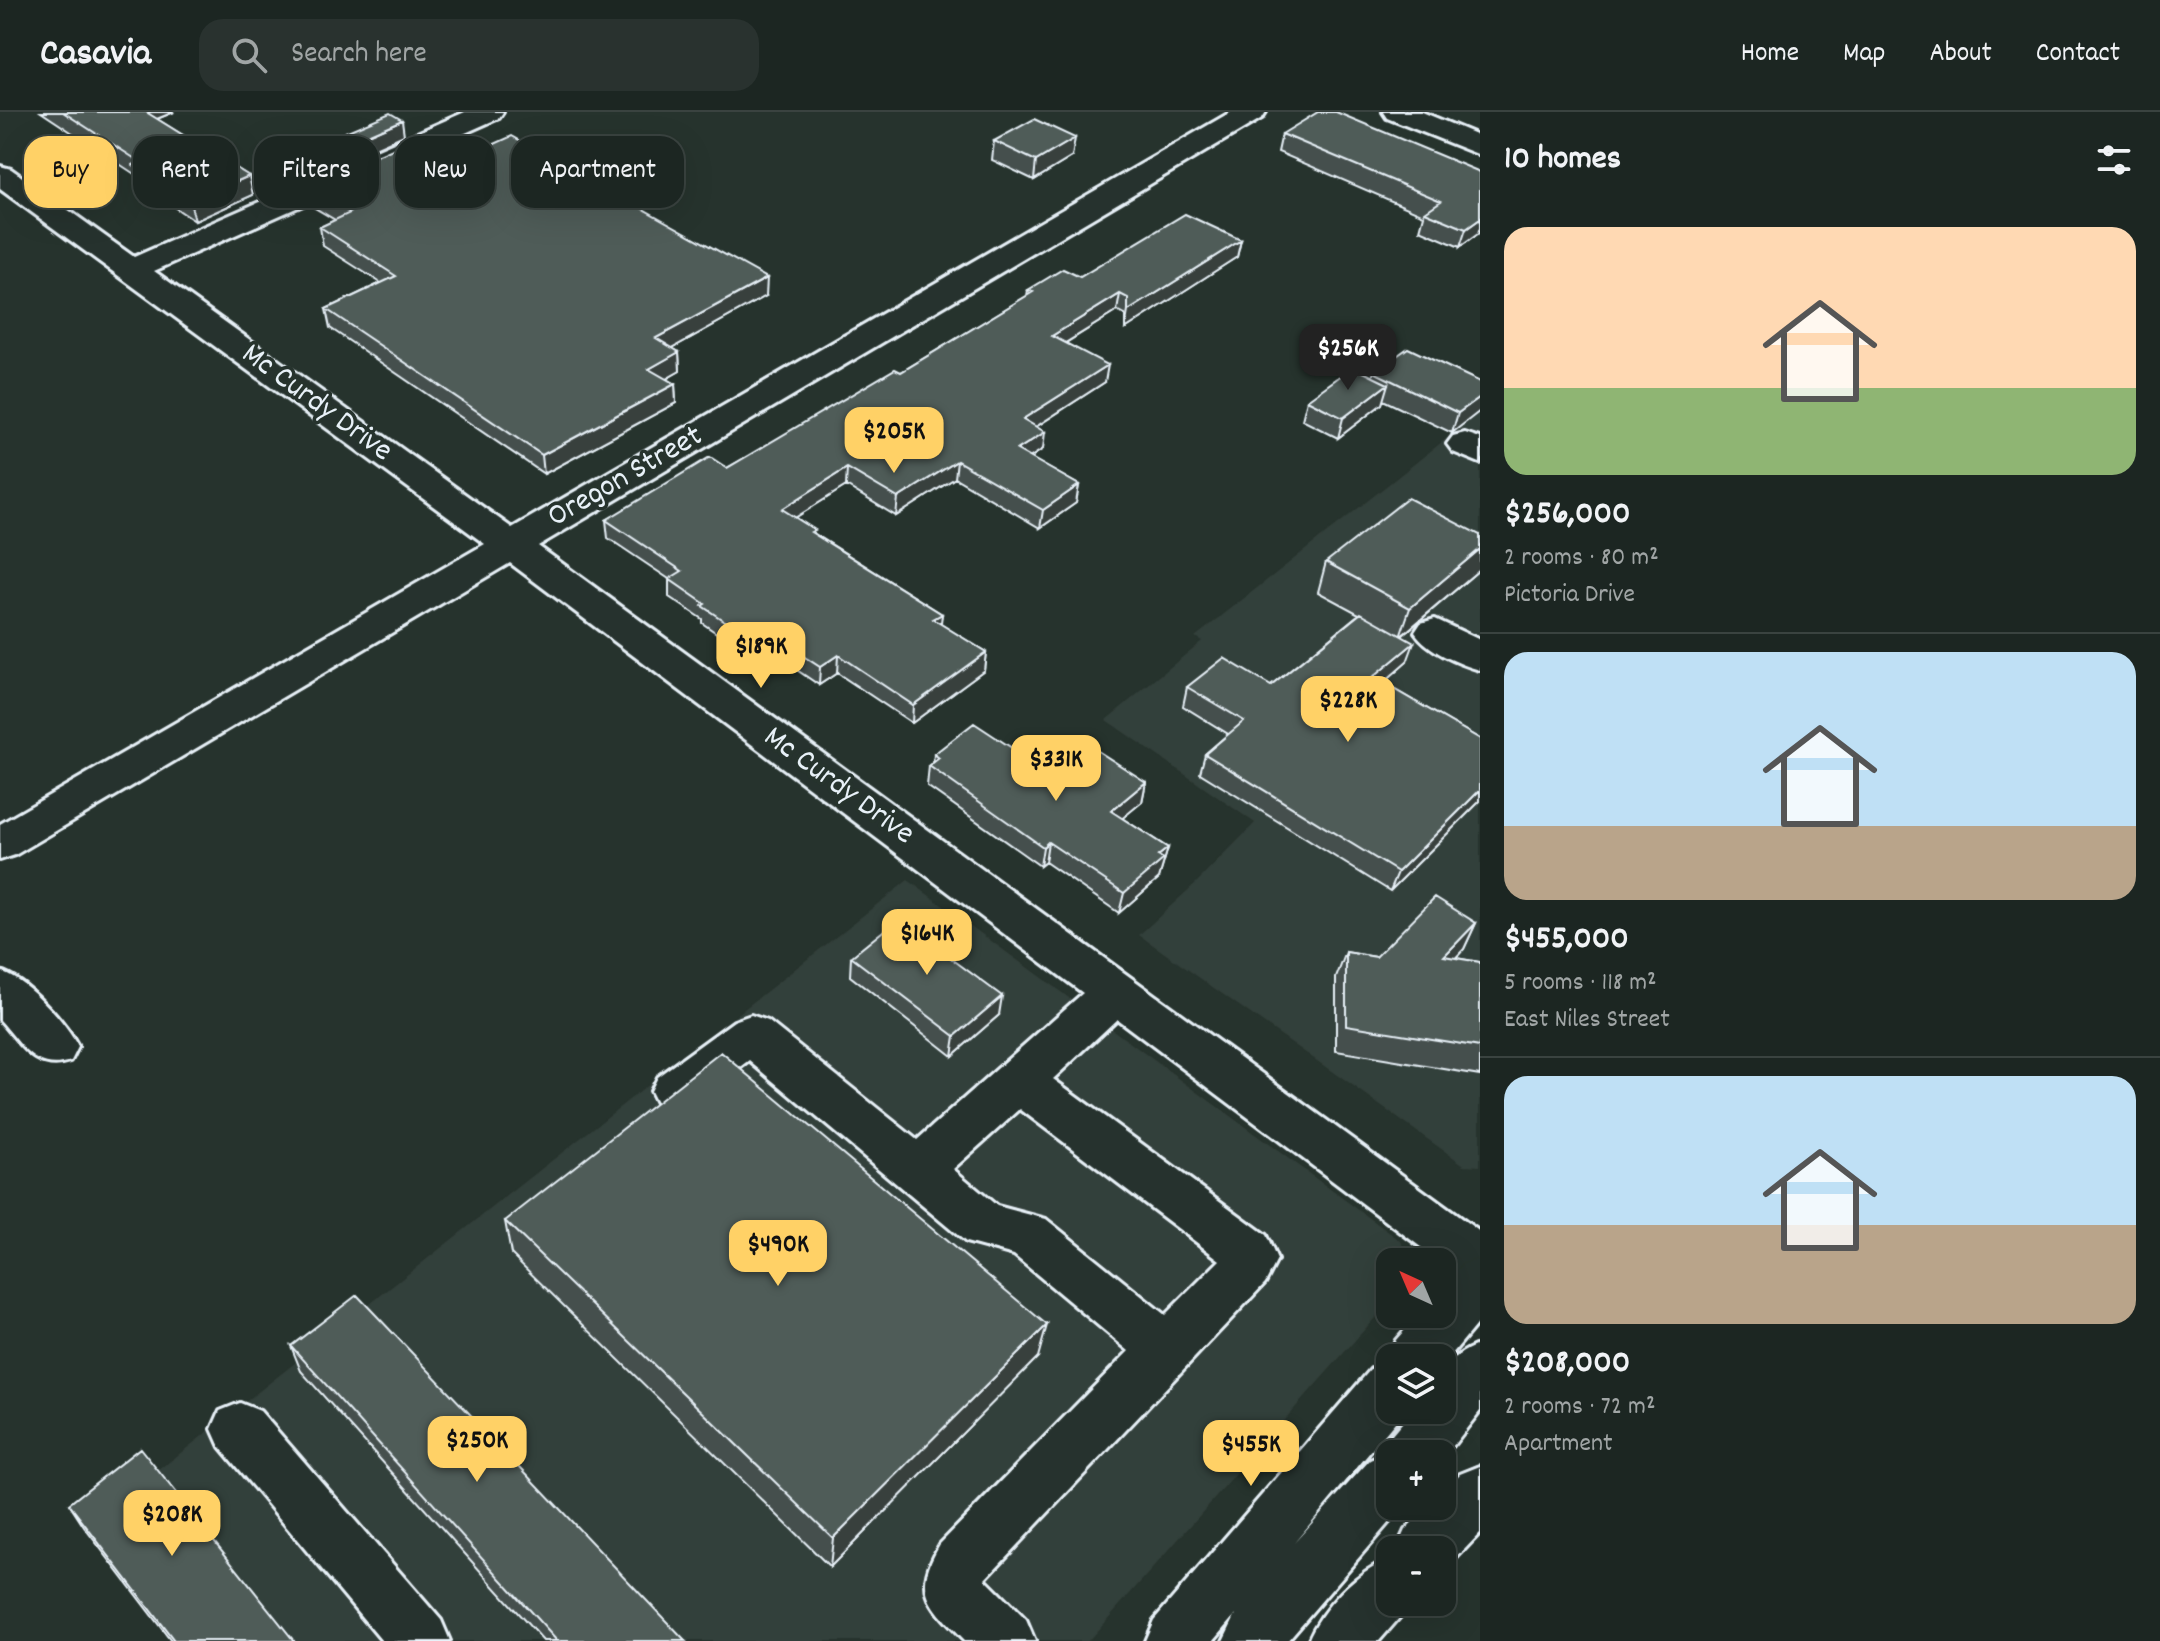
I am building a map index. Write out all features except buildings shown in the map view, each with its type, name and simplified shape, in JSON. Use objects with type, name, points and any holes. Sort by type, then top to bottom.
[{"type":"street","points":[[131,270],[489,112]]},
{"type":"street","name":"Oregon Street","points":[[0,844],[1252,112]]},
{"type":"street","points":[[1397,112],[1480,146]]},
{"type":"street","name":"Mc Curdy Drive","points":[[0,175],[511,545],[1480,1262]]},
{"type":"street","points":[[1435,632],[1480,657]]},
{"type":"street","points":[[0,989],[54,1047]]},
{"type":"street","points":[[918,1170],[1115,992]]},
{"type":"street","points":[[637,1120],[751,1034],[984,1226],[1028,1235],[1167,1350]]},
{"type":"street","points":[[1005,1641],[953,1588],[954,1575],[960,1564],[1251,1260],[1248,1251],[1019,1081]]},
{"type":"street","points":[[1427,1344],[1480,1281]]},
{"type":"street","points":[[1423,1440],[1480,1369]]},
{"type":"street","points":[[1175,1641],[1376,1404]]},
{"type":"street","points":[[240,1429],[420,1641]]},
{"type":"street","points":[[1439,1536],[1480,1493]]},
{"type":"street","points":[[1253,1641],[1270,1614],[1376,1495]]},
{"type":"street","points":[[1338,1641],[1376,1602]]},
{"type":"shaded area","points":[[1480,412],[1480,1166],[1464,1165],[1139,935],[1255,823],[1106,720],[1202,641],[1195,637]]},
{"type":"shaded area","points":[[908,880],[1401,1241],[1404,1248],[1376,1248],[1376,1317],[1088,1641],[176,1641],[88,1526]]}]
